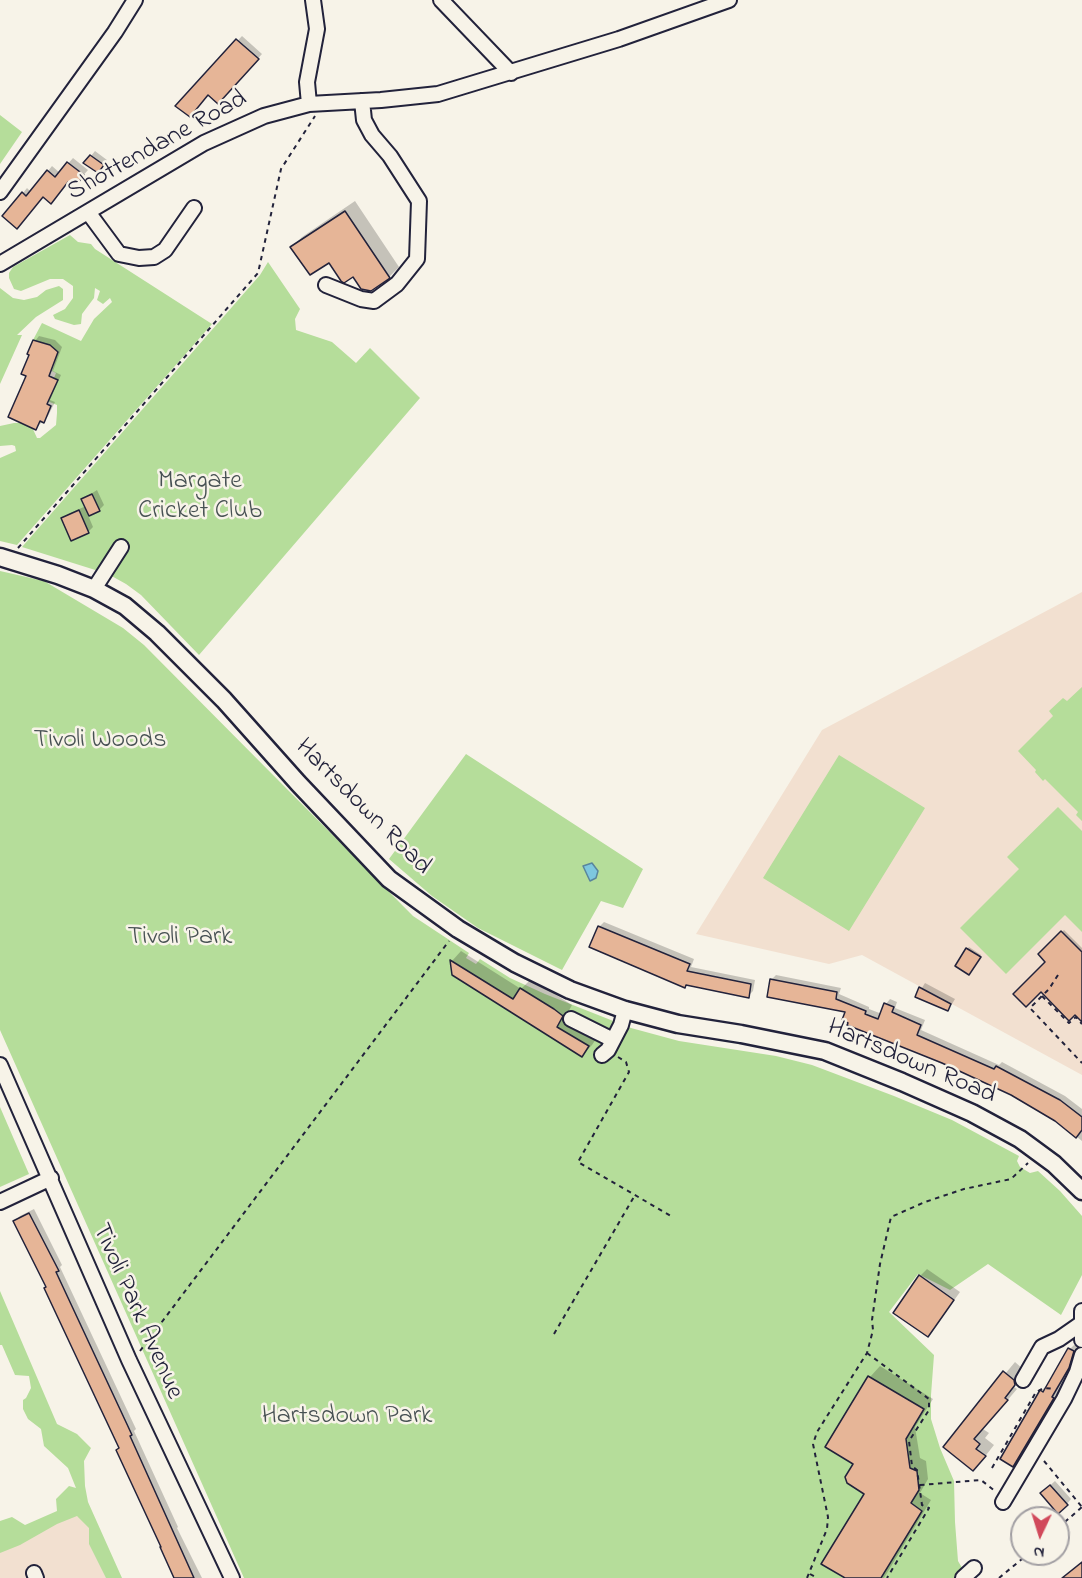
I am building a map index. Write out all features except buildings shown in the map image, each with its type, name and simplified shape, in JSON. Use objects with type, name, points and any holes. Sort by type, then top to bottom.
[{"type":"main road","name":"Hartsdown Road","points":[[4,559],[58,575],[94,589],[125,606],[158,633],[224,700],[298,783],[389,879],[458,929],[515,963],[570,990],[626,1010],[678,1024],[825,1051],[972,1113],[1020,1139],[1071,1178],[1082,1191]]},
{"type":"street","points":[[0,192],[115,32],[135,0]]},
{"type":"street","points":[[312,110],[307,82],[317,28],[313,0]]},
{"type":"street","points":[[441,0],[511,73]]},
{"type":"street","name":"Shottendane Road","points":[[0,264],[204,143],[264,116],[362,101],[438,94],[619,39],[729,0]]},
{"type":"street","points":[[326,285],[361,299],[374,301],[397,284],[417,259],[419,201],[390,156],[372,135],[364,120],[362,101]]},
{"type":"street","points":[[88,212],[119,254],[139,258],[154,257],[165,250],[194,208]]},
{"type":"street","points":[[94,589],[121,547]]},
{"type":"street","points":[[571,1019],[608,1048],[626,1010]]},
{"type":"street","name":"Tivoli Park Avenue","points":[[0,1065],[129,1359],[232,1578]]},
{"type":"street","points":[[0,1202],[51,1178]]},
{"type":"street","points":[[1082,1311],[1082,1340]]},
{"type":"street","points":[[1023,1380],[1042,1347],[1059,1339],[1082,1323]]},
{"type":"street","points":[[1004,1499],[1064,1399],[1077,1372],[1082,1355]]},
{"type":"street","points":[[963,1578],[974,1568]]},
{"type":"path","points":[[4,559],[258,273],[281,169],[312,110]]},
{"type":"path","points":[[129,1359],[141,1350],[458,929]]},
{"type":"path","points":[[1058,975],[1030,1008],[1082,1063]]},
{"type":"path","points":[[1042,996],[1069,1023],[1076,1017],[1082,1024]]},
{"type":"path","points":[[608,1048],[626,1062],[629,1072],[578,1162],[671,1216]]},
{"type":"path","points":[[807,1578],[827,1529],[828,1518],[813,1444],[817,1432],[867,1353],[873,1330],[872,1320],[880,1264],[891,1217],[924,1202],[964,1189],[1011,1179],[1024,1169],[1038,1152]]},
{"type":"path","points":[[554,1334],[635,1195]]},
{"type":"path","points":[[867,1353],[929,1399],[929,1410],[909,1441],[912,1466],[917,1470],[922,1505],[929,1508],[887,1578]]},
{"type":"path","points":[[992,1468],[1036,1392],[1044,1388],[1054,1388]]},
{"type":"path","points":[[1034,1451],[1082,1507],[1070,1518]]},
{"type":"path","points":[[919,1485],[981,1480],[1004,1499]]},
{"type":"path","points":[[999,1578],[1014,1566]]},
{"type":"path","points":[[810,1574],[817,1578]]},
{"type":"shaded area","points":[[1082,592],[1082,1075],[862,955],[829,964],[696,934],[822,730]]},
{"type":"shaded area","points":[[86,1505],[120,1578],[0,1578],[0,1541]]},
{"type":"green space","points":[[0,115],[22,132],[0,164]]},
{"type":"green space","points":[[70,235],[78,242],[91,244],[95,249],[212,324],[17,545],[0,541],[0,458],[16,451],[15,446],[12,445],[0,446],[0,426],[26,423],[32,427],[37,438],[40,438],[56,425],[57,413],[57,405],[37,397],[54,378],[56,373],[52,371],[58,352],[50,345],[33,340],[42,323],[81,341],[94,319],[112,302],[110,298],[103,304],[97,300],[100,291],[95,288],[94,298],[82,314],[81,324],[74,325],[55,319],[53,315],[65,309],[73,298],[73,286],[63,279],[50,279],[21,291],[14,289],[9,273],[13,267]]},
{"type":"green space","name":"Margate Cricket Club","points":[[268,262],[300,309],[295,319],[296,330],[332,342],[356,363],[370,348],[420,398],[199,655],[141,595],[126,584],[108,574],[22,547],[260,275]]},
{"type":"green space","points":[[59,286],[63,289],[63,300],[36,317],[17,335],[22,335],[0,384],[0,288],[13,298],[24,300],[37,297],[46,290]]},
{"type":"green space","points":[[0,571],[44,581],[123,628],[144,645],[413,916],[469,953],[466,958],[476,964],[480,959],[510,978],[545,994],[631,1028],[679,1041],[776,1056],[812,1065],[894,1096],[952,1120],[1019,1156],[1017,1161],[1020,1167],[1030,1173],[1038,1171],[1060,1191],[1082,1216],[1082,1275],[1061,1315],[988,1264],[950,1290],[918,1274],[889,1312],[934,1355],[931,1419],[954,1481],[958,1561],[968,1578],[244,1578],[0,1030]]},
{"type":"green space","points":[[1082,687],[1082,821],[1076,815],[1078,812],[1045,779],[1043,781],[1018,751],[1053,716],[1049,711],[1063,698],[1067,701]]},
{"type":"green space","points":[[466,754],[643,869],[623,908],[601,901],[562,970],[478,928],[432,896],[389,859]]},
{"type":"green space","points":[[839,755],[925,808],[849,931],[763,878]]},
{"type":"green space","points":[[1058,807],[1082,831],[1082,932],[1065,915],[1006,974],[960,928],[1019,869],[1007,857]]},
{"type":"green space","points":[[0,1107],[29,1174],[0,1187]]},
{"type":"green space","points":[[0,1291],[57,1424],[77,1434],[91,1448],[84,1461],[88,1502],[122,1578],[106,1578],[89,1544],[89,1528],[77,1516],[0,1553],[0,1521],[12,1517],[25,1525],[57,1511],[56,1499],[69,1486],[76,1488],[68,1468],[44,1446],[41,1429],[28,1419],[23,1409],[23,1400],[31,1388],[29,1376],[15,1375],[0,1345]]},
{"type":"water","points":[[592,863],[598,871],[596,878],[590,881],[583,866]]},
{"type":"park label","name":"Tivoli Woods","points":[[100,742]]},
{"type":"park label","name":"Tivoli Park","points":[[180,939]]},
{"type":"park label","name":"Hartsdown Park","points":[[347,1418]]}]
